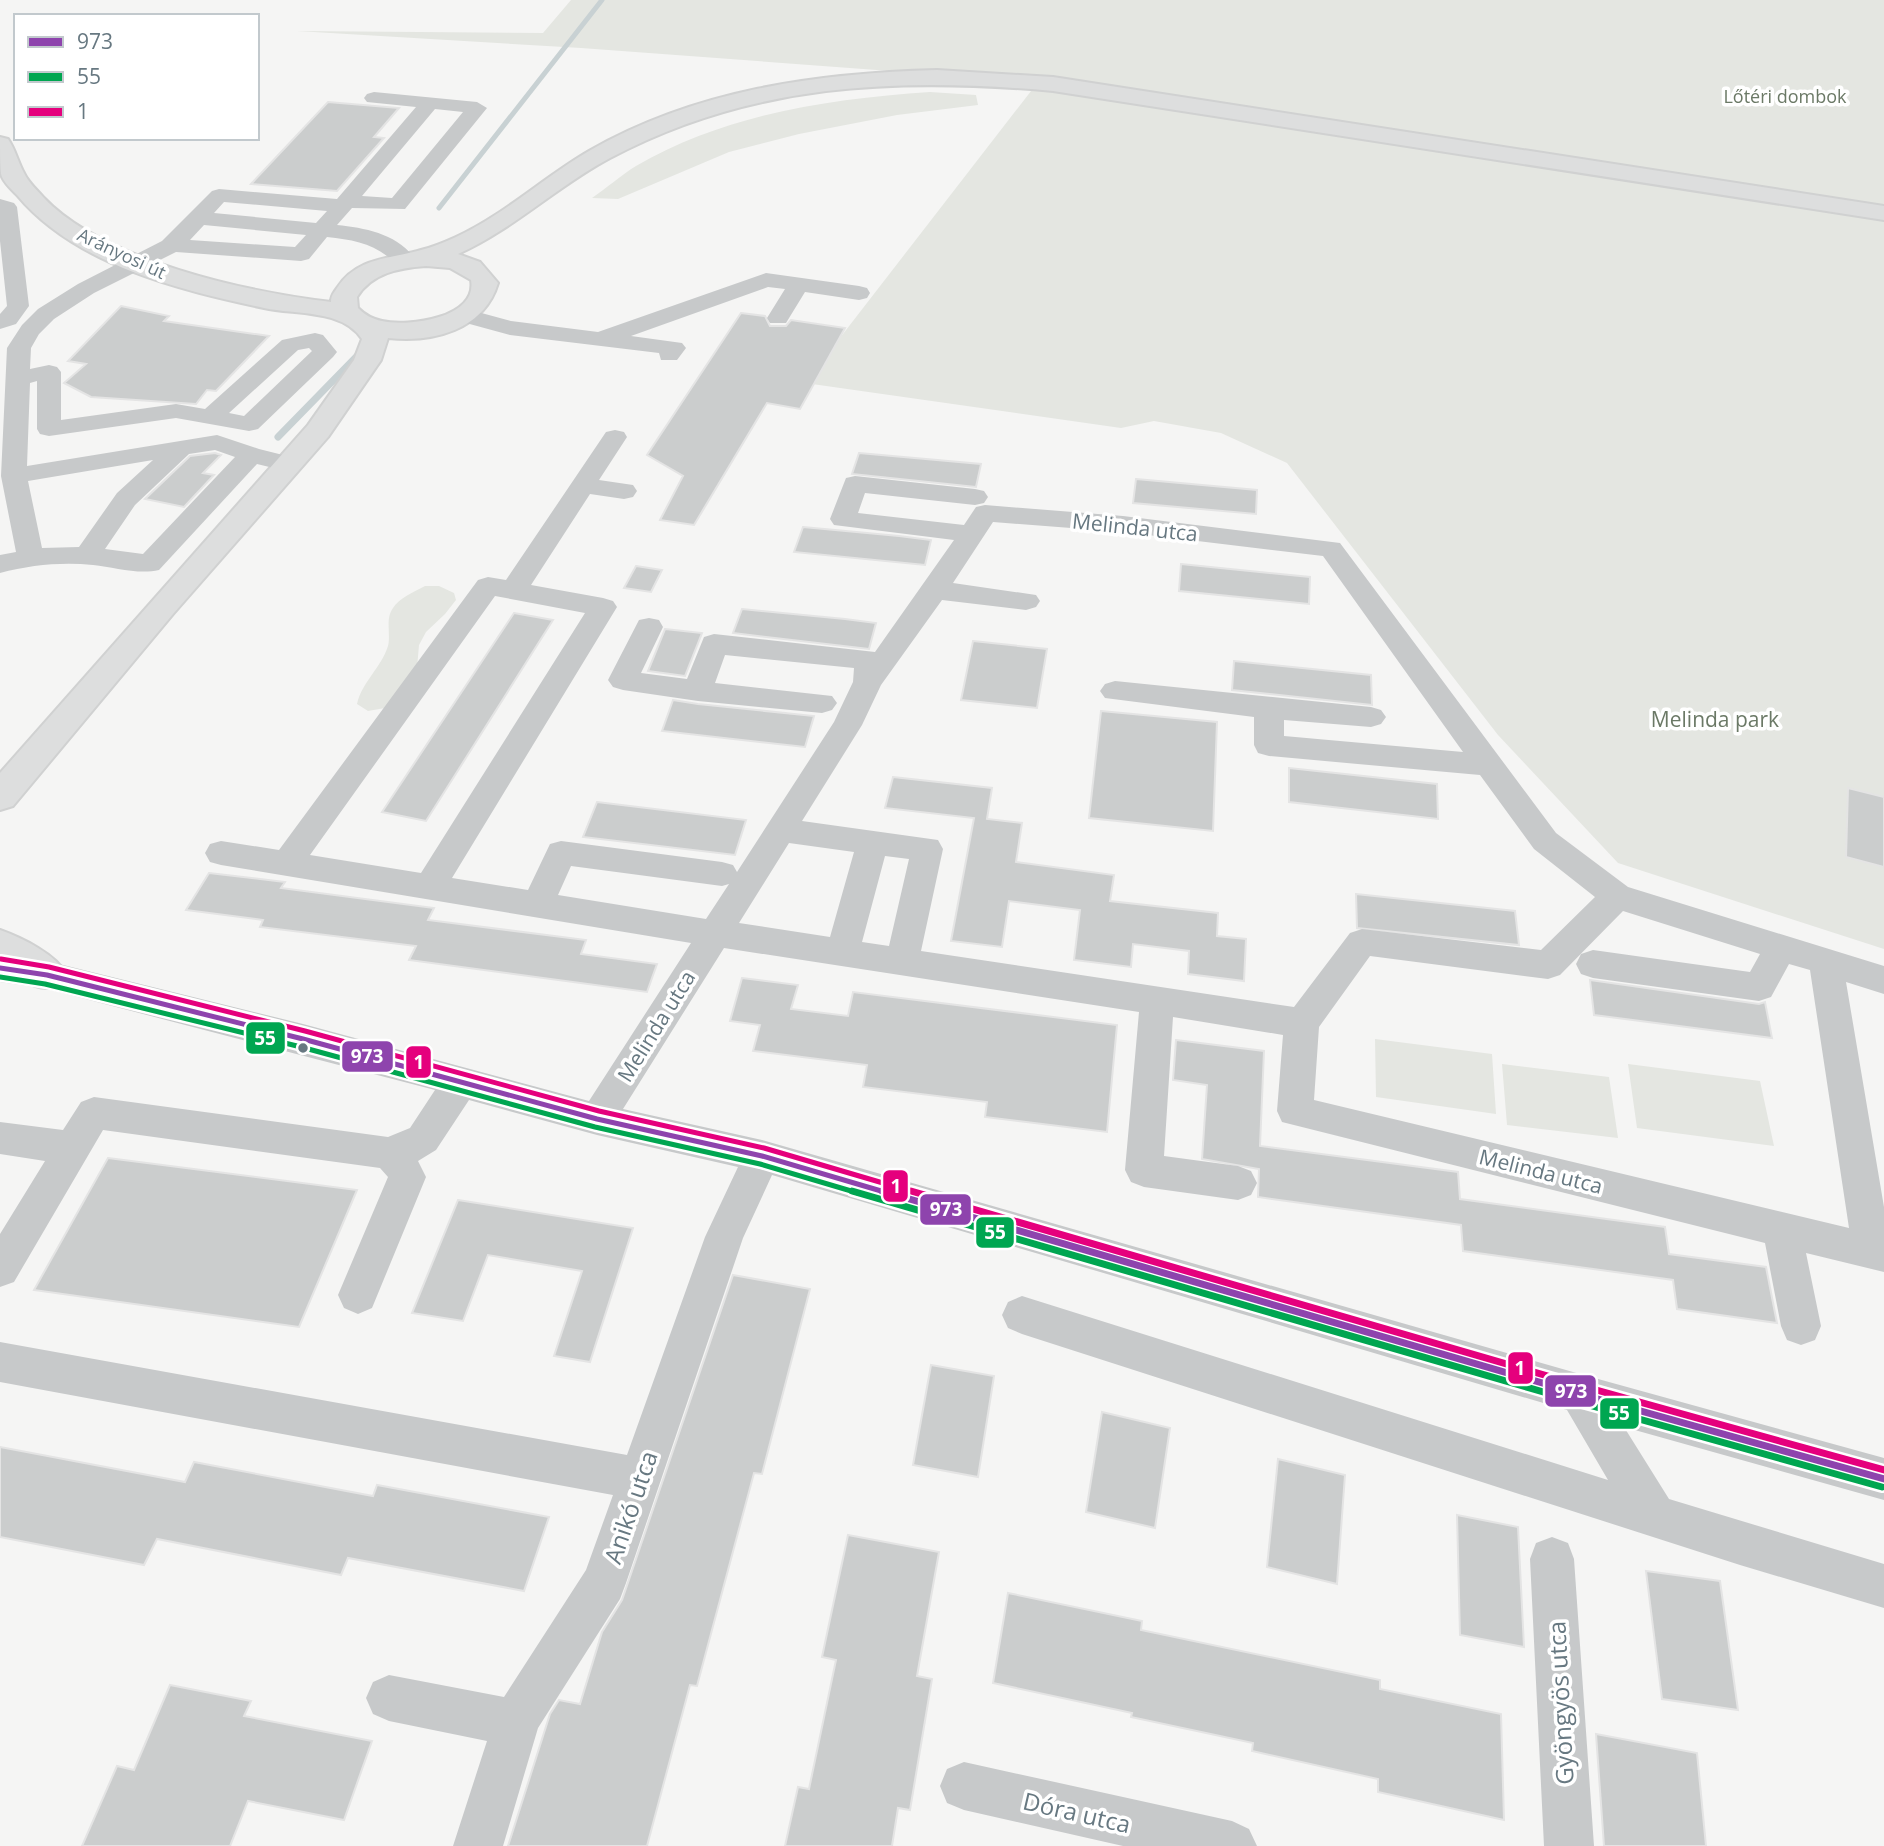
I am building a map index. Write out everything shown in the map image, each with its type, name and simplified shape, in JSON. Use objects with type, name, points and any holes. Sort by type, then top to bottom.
[{"type":"main road","points":[[242,295],[319,290],[357,279],[389,264],[466,244],[528,204],[575,169],[623,141],[699,111],[766,93],[813,86],[931,76],[1053,84],[1884,214]]},
{"type":"main road","name":"Arányosi út","points":[[0,144],[3,159],[20,188],[76,234],[136,263],[187,282],[242,295]]},
{"type":"main road","points":[[475,269],[494,241],[528,204]]},
{"type":"main road","points":[[242,295],[342,311],[358,322],[391,331],[419,330],[463,315],[481,300],[485,283],[475,269],[453,260],[414,259]]},
{"type":"main road","points":[[0,797],[290,464],[349,390],[373,352],[375,339],[343,304],[347,289],[357,279]]},
{"type":"main road","points":[[290,464],[383,374],[417,337],[419,330]]},
{"type":"main road","points":[[0,946],[47,975]]},
{"type":"main road","points":[[0,980],[47,975]]},
{"type":"street","points":[[30,556],[14,476],[19,348],[25,336],[48,312],[172,245],[219,195],[398,205],[477,108],[374,98]]},
{"type":"street","points":[[172,245],[301,254],[430,103]]},
{"type":"street","points":[[0,205],[7,207],[18,306],[8,319],[0,322]]},
{"type":"street","points":[[196,218],[359,234],[391,246],[414,259]]},
{"type":"street","points":[[324,230],[364,255],[369,264],[357,279]]},
{"type":"street","points":[[597,340],[766,280],[859,293]]},
{"type":"street","points":[[778,318],[799,285]]},
{"type":"street","points":[[463,315],[510,328],[674,348],[670,355]]},
{"type":"street","points":[[18,378],[49,372],[49,429],[176,411],[223,418],[217,442]]},
{"type":"street","points":[[513,590],[615,438]]},
{"type":"street","points":[[14,476],[217,442],[251,455],[290,464]]},
{"type":"street","points":[[88,554],[125,499],[181,447]]},
{"type":"street","points":[[149,564],[251,455]]},
{"type":"street","points":[[972,534],[843,519],[855,484],[975,497]]},
{"type":"street","points":[[583,485],[624,491]]},
{"type":"street","name":"Melinda utca","points":[[597,1119],[847,725],[868,682],[935,590],[985,513],[1124,524],[1331,549],[1545,841],[1617,895],[1884,980]]},
{"type":"street","points":[[0,565],[30,556],[88,554],[149,564]]},
{"type":"street","points":[[149,564],[163,607]]},
{"type":"street","points":[[287,863],[488,586],[603,607],[429,887]]},
{"type":"street","points":[[935,590],[1026,601]]},
{"type":"street","points":[[649,627],[624,680],[698,691],[822,703]]},
{"type":"street","points":[[698,691],[714,644],[868,660],[868,682]]},
{"type":"street","points":[[1115,691],[1371,717]]},
{"type":"street","points":[[1269,708],[1269,745],[1489,765]]},
{"type":"street","points":[[779,830],[927,849],[902,961]]},
{"type":"street","points":[[843,952],[873,842]]},
{"type":"street","points":[[221,853],[1302,1023],[1362,942],[1548,965],[1617,895]]},
{"type":"street","points":[[538,904],[561,853],[722,874]]},
{"type":"street","points":[[461,892],[453,910],[579,928],[598,914]]},
{"type":"street","points":[[1592,964],[1759,987],[1781,948]]},
{"type":"street","name":"Melinda utca","points":[[1302,1023],[1295,1111],[1878,1253],[1826,962]]},
{"type":"street","points":[[0,968],[47,975],[303,1039],[597,1119],[762,1156],[1580,1394],[1884,1479]]},
{"type":"street","points":[[1157,1000],[1144,1170],[1238,1183]]},
{"type":"street","points":[[0,1269],[94,1113],[388,1153],[409,1149],[423,1139],[460,1083]]},
{"type":"street","points":[[0,1138],[72,1148]]},
{"type":"street","points":[[358,1294],[407,1177],[400,1162],[388,1153]]},
{"type":"street","name":"Anikó utca","points":[[478,1846],[516,1723],[604,1583],[724,1237],[762,1156]]},
{"type":"street","points":[[1782,1230],[1801,1326]]},
{"type":"street","points":[[1022,1315],[1884,1586]]},
{"type":"street","points":[[0,1362],[639,1478]]},
{"type":"street","points":[[1580,1394],[1654,1515]]},
{"type":"street","name":"Gyöngyös utca","points":[[1552,1559],[1569,1846]]},
{"type":"street","points":[[389,1698],[516,1723]]},
{"type":"street","name":"Dóra utca","points":[[964,1786],[1232,1846]]},
{"type":"green space","points":[[571,0],[1884,0],[1884,949],[1618,863],[1498,735],[1287,463],[1221,433],[1154,421],[1121,428],[805,383],[1038,82],[581,48],[297,31],[543,33]]},
{"type":"green space","points":[[930,92],[976,95],[978,105],[897,115],[799,134],[729,152],[618,199],[592,198],[630,170],[670,148],[706,133],[778,112],[816,105]]},
{"type":"green space","points":[[425,586],[439,586],[454,593],[456,600],[426,632],[419,645],[417,668],[385,708],[368,711],[357,704],[388,646],[391,612],[399,601]]},
{"type":"green space","points":[[1375,1039],[1492,1054],[1496,1114],[1376,1097]]},
{"type":"green space","points":[[1502,1064],[1609,1077],[1618,1138],[1507,1125]]},
{"type":"green space","points":[[1628,1064],[1760,1081],[1774,1146],[1637,1128]]},
{"type":"building","points":[[328,102],[399,108],[374,137],[384,138],[337,191],[251,184]]},
{"type":"building","points":[[121,306],[169,316],[164,321],[269,336],[216,391],[207,390],[196,404],[91,397],[64,383],[86,364],[68,361]]},
{"type":"building","points":[[741,313],[765,316],[770,326],[786,326],[791,320],[845,328],[800,409],[767,403],[694,525],[660,520],[683,476],[647,455]]},
{"type":"building","points":[[215,453],[221,455],[203,473],[214,475],[184,507],[145,499],[190,456]]},
{"type":"building","points":[[859,453],[981,464],[976,487],[852,474]]},
{"type":"building","points":[[1136,479],[1257,490],[1256,514],[1133,503]]},
{"type":"building","points":[[803,527],[931,540],[925,565],[794,552]]},
{"type":"building","points":[[1181,564],[1310,577],[1309,604],[1179,591]]},
{"type":"building","points":[[636,566],[662,570],[651,592],[624,588]]},
{"type":"building","points":[[742,609],[876,623],[869,649],[733,633]]},
{"type":"building","points":[[514,613],[553,620],[426,821],[382,812]]},
{"type":"building","points":[[665,629],[702,633],[685,676],[648,671]]},
{"type":"building","points":[[973,641],[1047,649],[1037,708],[961,700]]},
{"type":"building","points":[[1234,661],[1371,675],[1372,705],[1232,690]]},
{"type":"building","points":[[673,700],[814,716],[805,747],[662,731]]},
{"type":"building","points":[[1101,711],[1217,722],[1213,831],[1089,818]]},
{"type":"building","points":[[1289,768],[1437,784],[1438,819],[1289,802]]},
{"type":"building","points":[[893,777],[992,788],[987,819],[1022,823],[1016,862],[1114,875],[1110,901],[1218,913],[1217,936],[1246,939],[1244,981],[1188,974],[1189,951],[1133,944],[1131,967],[1074,960],[1080,910],[1009,901],[1002,947],[951,941],[974,818],[885,808]]},
{"type":"building","points":[[1848,788],[1884,797],[1884,867],[1846,857]]},
{"type":"building","points":[[597,802],[746,820],[735,855],[583,837]]},
{"type":"building","points":[[209,873],[285,882],[281,888],[434,908],[428,920],[586,940],[581,954],[657,964],[647,992],[409,960],[416,946],[260,927],[263,920],[186,910]]},
{"type":"building","points":[[1356,894],[1515,911],[1519,945],[1357,928]]},
{"type":"building","points":[[742,978],[798,985],[791,1009],[848,1016],[853,992],[1117,1025],[1107,1132],[985,1117],[987,1102],[863,1087],[867,1065],[753,1051],[760,1025],[730,1021]]},
{"type":"building","points":[[1590,980],[1759,1004],[1765,1002],[1772,1038],[1594,1015]]},
{"type":"building","points":[[1176,1040],[1264,1051],[1260,1146],[1458,1172],[1460,1199],[1665,1227],[1669,1254],[1766,1267],[1777,1323],[1677,1309],[1673,1280],[1463,1251],[1461,1225],[1258,1197],[1259,1169],[1202,1159],[1207,1085],[1173,1080]]},
{"type":"building","points":[[108,1158],[357,1190],[299,1327],[34,1290]]},
{"type":"building","points":[[458,1200],[633,1228],[590,1362],[554,1356],[582,1271],[488,1255],[463,1321],[412,1313]]},
{"type":"building","points":[[733,1275],[810,1289],[762,1474],[754,1473],[697,1686],[690,1685],[647,1846],[508,1846],[550,1714],[559,1700],[580,1704],[602,1632],[622,1600]]},
{"type":"building","points":[[931,1365],[994,1376],[978,1477],[913,1465]]},
{"type":"building","points":[[1102,1412],[1170,1428],[1155,1528],[1086,1512]]},
{"type":"building","points":[[0,1447],[185,1482],[194,1462],[373,1496],[377,1485],[549,1517],[524,1591],[348,1558],[341,1575],[157,1539],[144,1565],[0,1537]]},
{"type":"building","points":[[1278,1459],[1345,1475],[1337,1584],[1267,1567]]},
{"type":"building","points":[[1457,1515],[1518,1527],[1524,1647],[1460,1635]]},
{"type":"building","points":[[848,1535],[939,1552],[917,1676],[932,1679],[910,1810],[898,1808],[892,1846],[785,1846],[798,1787],[809,1789],[836,1660],[822,1657]]},
{"type":"building","points":[[1646,1571],[1720,1581],[1738,1710],[1662,1699]]},
{"type":"building","points":[[1008,1593],[1142,1621],[1141,1630],[1380,1680],[1380,1689],[1501,1714],[1504,1820],[1378,1792],[1378,1779],[1252,1751],[1253,1743],[993,1683]]},
{"type":"building","points":[[170,1685],[251,1701],[244,1716],[372,1741],[344,1820],[248,1801],[230,1846],[82,1846],[117,1766],[134,1770]]},
{"type":"building","points":[[1596,1734],[1697,1753],[1706,1846],[1604,1846]]},
{"type":"waterway","points":[[439,208],[602,0]]},
{"type":"waterway","points":[[278,437],[361,352]]},
{"type":"transit line","name":"1","points":[[1,959],[49,967],[305,1031],[599,1111],[764,1148],[1582,1386],[1884,1470]]},
{"type":"transit line","name":"973","points":[[0,968],[47,975],[303,1039],[597,1119],[762,1156],[1580,1394],[1884,1479]]},
{"type":"transit line","name":"55","points":[[0,977],[45,984],[301,1047],[595,1127],[760,1164],[1578,1402],[1882,1487]]},
{"type":"park label","name":"Lőtéri dombok","points":[[1785,96]]},
{"type":"park label","name":"Melinda park","points":[[1715,719]]}]
